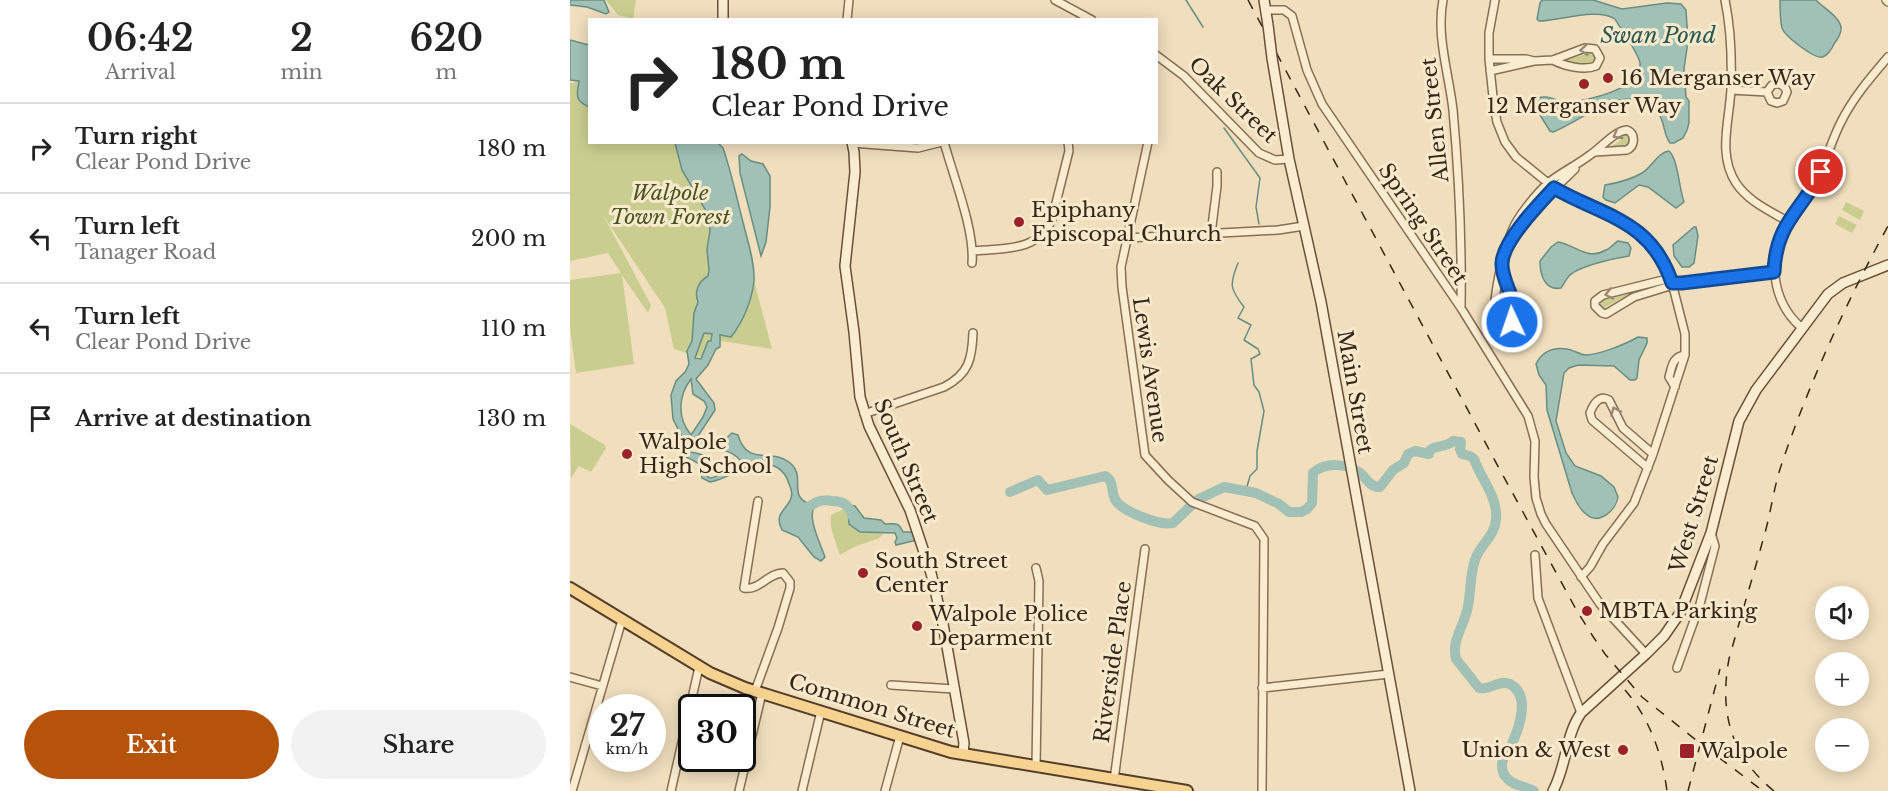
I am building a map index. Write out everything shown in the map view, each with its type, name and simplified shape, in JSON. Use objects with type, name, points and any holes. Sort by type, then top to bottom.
[{"type":"main road","name":"Common Street","points":[[570,588],[722,680],[758,692],[963,754],[1187,791]]},
{"type":"street","points":[[723,0],[723,18]]},
{"type":"street","points":[[847,18],[849,0]]},
{"type":"street","points":[[1055,0],[1088,18]]},
{"type":"street","name":"Allen Street","points":[[1443,0],[1442,31],[1453,110],[1460,222],[1461,308]]},
{"type":"street","points":[[1495,0],[1489,33],[1489,59],[1496,114],[1505,142],[1516,157],[1551,186],[1616,217],[1640,233],[1657,252],[1672,282],[1685,334],[1685,356],[1648,468],[1630,510],[1581,577]]},
{"type":"street","points":[[1725,0],[1732,52],[1725,151],[1732,176],[1746,195],[1787,221]]},
{"type":"street","name":"Spring Street","points":[[1265,5],[1284,10],[1292,16],[1307,70],[1322,104],[1461,308],[1522,406],[1532,425],[1535,441],[1534,477],[1538,506],[1546,524],[1600,604],[1646,654]]},
{"type":"street","name":"Main Street","points":[[1265,5],[1289,159],[1321,302],[1410,791]]},
{"type":"street","points":[[1490,71],[1534,61],[1553,60],[1585,48],[1595,49],[1600,58],[1596,66],[1590,69],[1570,66],[1553,60]]},
{"type":"street","name":"Oak Street","points":[[1158,56],[1184,76],[1259,153],[1275,160],[1289,159]]},
{"type":"street","points":[[1802,328],[1794,321],[1780,299],[1774,272],[1777,244],[1787,221],[1815,182],[1848,110],[1888,57]]},
{"type":"street","points":[[1489,59],[1526,58],[1534,61]]},
{"type":"street","points":[[1731,90],[1767,92]]},
{"type":"street","points":[[1502,264],[1515,310],[1512,322],[1504,326],[1497,323],[1494,316],[1502,264],[1509,243],[1551,186],[1623,130],[1631,132],[1633,136],[1634,144],[1627,150],[1595,152]]},
{"type":"street","name":"South Street","points":[[852,144],[855,172],[845,266],[860,397],[864,414],[914,521],[938,597],[964,743],[963,754]]},
{"type":"street","points":[[865,144],[918,148],[935,144]]},
{"type":"street","points":[[944,144],[969,229],[973,251],[972,263]]},
{"type":"street","points":[[973,251],[1022,246],[1041,237],[1048,229],[1052,219],[1069,151],[1068,144]]},
{"type":"street","name":"Lewis Avenue","points":[[1149,144],[1121,267],[1145,455],[1194,503],[1255,526],[1264,539],[1262,791]]},
{"type":"street","points":[[1211,234],[1217,172]]},
{"type":"street","points":[[1127,238],[1278,230],[1304,226]]},
{"type":"street","name":"West Street","points":[[1552,791],[1564,765],[1574,725],[1581,713],[1664,636],[1680,613],[1711,532],[1739,421],[1753,396],[1802,328],[1835,288],[1848,280],[1888,265]]},
{"type":"street","points":[[1633,293],[1606,314],[1595,306],[1597,297],[1633,293],[1672,282],[1774,272]]},
{"type":"street","points":[[864,414],[944,387],[956,380],[962,375],[970,360],[973,333]]},
{"type":"street","points":[[1648,468],[1592,420],[1590,413],[1594,404],[1599,399],[1609,400],[1623,429],[1653,454]]},
{"type":"street","points":[[739,791],[758,692],[790,588],[790,582],[783,573],[775,573],[754,588],[744,588],[758,501]]},
{"type":"street","points":[[1677,668],[1700,604],[1715,546],[1711,532]]},
{"type":"street","name":"Riverside Place","points":[[1114,780],[1145,549]]},
{"type":"street","points":[[1535,555],[1538,598],[1581,713]]},
{"type":"street","points":[[1036,568],[1039,581],[1036,767]]},
{"type":"street","points":[[572,791],[622,620]]},
{"type":"street","points":[[671,791],[699,667]]},
{"type":"street","points":[[1262,688],[1389,674]]},
{"type":"street","points":[[570,677],[602,686]]},
{"type":"street","points":[[891,685],[954,689]]},
{"type":"street","points":[[802,791],[821,711]]},
{"type":"street","points":[[885,791],[900,736]]},
{"type":"street","points":[[570,760],[580,763]]},
{"type":"green space","points":[[606,0],[636,0],[633,18],[618,15]]},
{"type":"green space","points":[[1587,50],[1594,52],[1598,60],[1593,65],[1575,65],[1558,60],[1566,55],[1566,60],[1586,54]]},
{"type":"green space","name":"Walpole Town Forest","points":[[588,64],[588,144],[718,144],[772,349],[722,341],[700,357],[674,349],[665,308],[603,215],[651,305],[648,313],[622,275],[634,364],[576,373],[570,328],[570,280],[621,273],[608,253],[570,261],[570,83],[574,83]]},
{"type":"green space","points":[[1627,133],[1632,139],[1629,147],[1606,150],[1621,140],[1621,135]]},
{"type":"green space","points":[[1846,202],[1864,211],[1860,220],[1842,210]]},
{"type":"green space","points":[[1839,216],[1857,225],[1852,233],[1835,224]]},
{"type":"green space","points":[[1502,281],[1505,282],[1509,295],[1504,297],[1507,316],[1511,319],[1507,324],[1498,319]]},
{"type":"green space","points":[[1628,293],[1630,296],[1623,302],[1622,298],[1606,307],[1606,313],[1599,308],[1600,303],[1606,298]]},
{"type":"green space","points":[[570,424],[605,445],[606,448],[591,472],[579,466],[571,478]]},
{"type":"green space","points":[[848,505],[849,524],[884,533],[879,538],[840,555],[832,530],[831,515]]},
{"type":"water","points":[[570,0],[604,0],[609,12],[606,14],[587,7],[570,5]]},
{"type":"water","name":"Swan Pond","points":[[1542,0],[1593,0],[1622,9],[1667,3],[1681,4],[1686,10],[1688,41],[1684,69],[1686,97],[1689,101],[1689,123],[1683,138],[1670,143],[1658,113],[1646,103],[1634,99],[1606,104],[1553,132],[1550,131],[1535,107],[1536,99],[1548,97],[1568,102],[1612,92],[1632,80],[1638,72],[1640,63],[1633,47],[1615,19],[1599,14],[1589,14],[1539,21],[1537,19]]},
{"type":"water","points":[[1780,0],[1816,0],[1837,19],[1841,32],[1827,54],[1818,57],[1800,46],[1784,32]]},
{"type":"water","points":[[570,40],[588,45],[588,106],[578,97],[579,81],[570,80]]},
{"type":"water","points":[[675,144],[719,144],[723,148],[749,246],[754,274],[751,296],[739,325],[731,337],[720,335],[720,347],[716,349],[708,365],[696,379],[714,403],[715,410],[696,439],[697,442],[723,442],[732,433],[738,435],[747,451],[753,454],[775,456],[789,462],[797,473],[798,489],[802,499],[807,503],[814,501],[816,505],[812,515],[825,557],[821,561],[814,557],[798,537],[782,530],[780,515],[792,494],[785,474],[778,468],[758,465],[710,482],[702,478],[700,464],[684,456],[683,439],[673,419],[671,395],[676,381],[689,364],[687,351],[692,341],[694,313],[698,302],[697,291],[702,281],[708,276],[707,249],[710,231],[705,209],[682,170]],"holes":[[[704,333],[712,334],[711,341],[708,341],[701,359],[695,358]],[[691,379],[693,394],[704,401],[707,407],[691,435],[681,414],[682,400]],[[690,447],[717,448],[731,453],[741,461],[710,478],[707,476],[707,465],[703,455],[691,452]]]},
{"type":"water","points":[[1669,151],[1676,167],[1684,202],[1676,208],[1648,187],[1639,185],[1615,203],[1603,197],[1605,185],[1638,175],[1662,154]]},
{"type":"water","points":[[742,154],[751,161],[763,164],[770,176],[770,207],[766,242],[761,256],[740,173],[739,156]]},
{"type":"water","points":[[1696,227],[1698,236],[1694,263],[1689,267],[1682,267],[1674,256],[1673,245]]},
{"type":"water","points":[[1618,241],[1628,243],[1631,248],[1629,256],[1580,269],[1569,276],[1561,288],[1551,287],[1544,281],[1540,261],[1558,242],[1593,254],[1608,249]]},
{"type":"water","points":[[1638,337],[1647,338],[1647,343],[1639,360],[1635,380],[1630,380],[1614,366],[1578,365],[1569,368],[1564,373],[1556,421],[1566,453],[1575,466],[1601,476],[1614,487],[1618,497],[1614,507],[1606,515],[1591,517],[1581,510],[1572,493],[1547,410],[1546,385],[1539,375],[1536,364],[1541,356],[1553,350],[1567,349],[1591,355],[1612,349]]},
{"type":"water","points":[[848,505],[855,506],[864,518],[881,520],[885,524],[896,524],[903,532],[913,532],[917,540],[896,545],[895,533],[860,532],[849,524]]},
{"type":"waterway","points":[[1186,0],[1203,27]]},
{"type":"waterway","points":[[1224,128],[1260,178],[1256,207],[1259,224]]},
{"type":"waterway","points":[[1238,263],[1232,287],[1244,307],[1238,318],[1251,325],[1244,340],[1258,349],[1260,354],[1251,359],[1254,385],[1259,392],[1264,411],[1257,451],[1257,469],[1250,476],[1246,490]]},
{"type":"waterway","points":[[1010,492],[1038,480],[1047,490],[1105,476],[1110,481],[1114,498],[1120,505],[1134,514],[1160,522],[1173,523],[1197,500],[1224,487],[1256,493],[1279,504],[1289,512],[1301,512],[1312,503],[1313,473],[1318,469],[1336,465],[1349,467],[1360,473],[1371,484],[1380,487],[1393,470],[1404,463],[1408,454],[1415,451],[1429,454],[1433,448],[1453,441],[1461,442],[1462,454],[1474,459],[1492,496],[1496,519],[1493,531],[1477,554],[1473,565],[1468,606],[1455,645],[1456,659],[1479,688],[1506,683],[1516,689],[1522,704],[1520,721],[1512,744],[1505,754],[1502,769],[1509,780],[1534,791]]},
{"type":"waterway","points":[[804,508],[826,500],[840,502],[846,504],[853,517]]},
{"type":"railway","points":[[1248,0],[1500,470],[1594,638],[1642,697],[1763,791]]},
{"type":"railway","points":[[1774,791],[1747,763],[1732,732],[1726,697],[1729,659],[1791,438],[1829,345],[1888,226]]},
{"type":"railway","points":[[1688,791],[1720,669]]},
{"type":"railway","points":[[1625,690],[1634,701],[1654,738],[1667,791]]},
{"type":"place","name":"16 Merganser Way","points":[[1608,78]]},
{"type":"place","name":"12 Merganser Way","points":[[1584,84]]},
{"type":"place","name":"Epiphany Episcopal Church","points":[[1019,222]]},
{"type":"place","name":"Walpole High School","points":[[627,454]]},
{"type":"place","name":"South Street Center","points":[[863,573]]},
{"type":"place","name":"MBTA Parking","points":[[1587,611]]},
{"type":"place","name":"Walpole Police Deparment","points":[[917,626]]},
{"type":"place","name":"Union & West","points":[[1623,750]]},
{"type":"place","name":"Walpole","points":[[1687,751]]},
{"type":"route","points":[[1512,322],[1515,310],[1502,264],[1509,243],[1554,188],[1631,226],[1652,245],[1664,263],[1672,283],[1682,283],[1774,272],[1777,244],[1787,221],[1821,172]]}]
